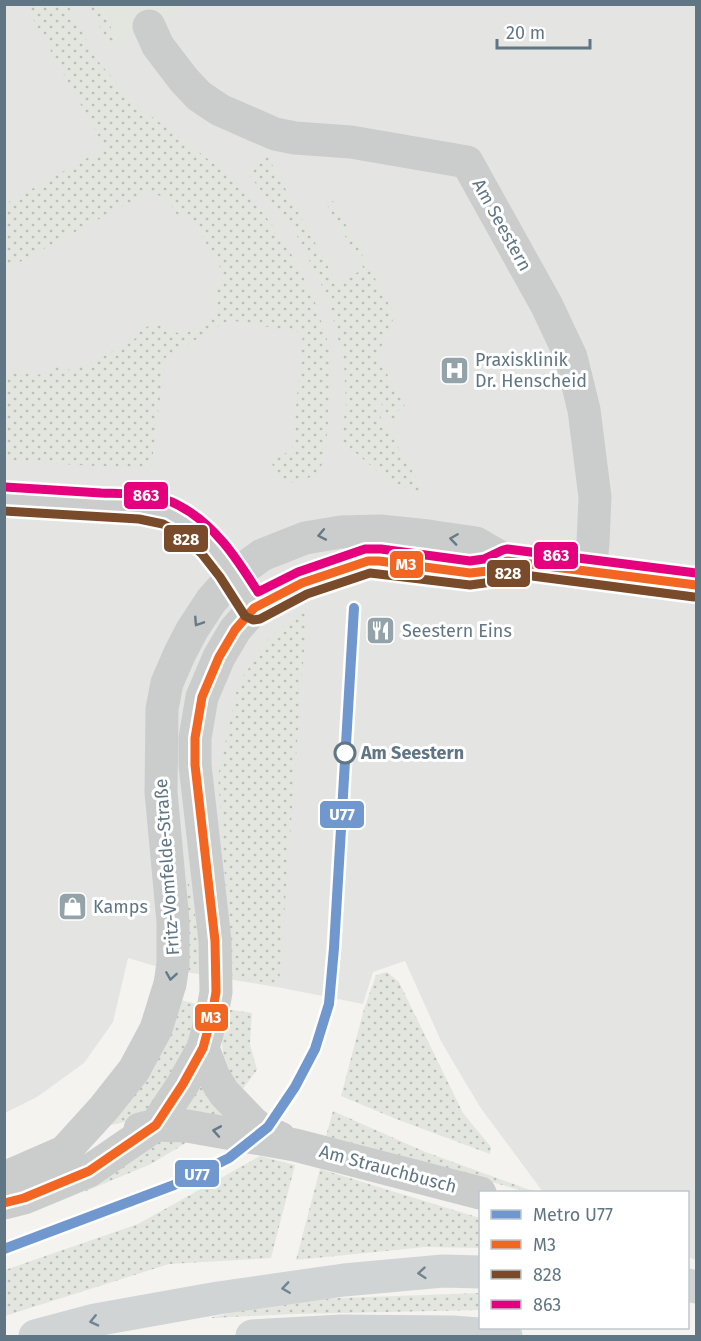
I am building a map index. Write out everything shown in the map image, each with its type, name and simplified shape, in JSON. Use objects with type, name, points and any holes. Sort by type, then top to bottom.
[{"type":"highway","points":[[35,1336],[95,1320],[253,1293],[344,1280],[443,1271],[479,1272]]},
{"type":"highway","points":[[252,1336],[342,1331],[452,1332],[506,1336]]},
{"type":"street","name":"Am Seestern","points":[[149,27],[158,46],[199,96],[220,110],[275,134],[295,138],[351,142],[467,162],[547,306],[571,357],[584,410],[595,498],[590,572]]},
{"type":"street","points":[[4,499],[140,507],[160,510],[175,516],[206,541],[219,555],[254,608],[302,583],[368,561],[470,573],[488,571],[507,561]]},
{"type":"street","points":[[233,576],[262,555],[306,538],[341,532],[390,532],[476,543],[507,561],[696,585]]},
{"type":"street","name":"Fritz-Vomfelde-Straße","points":[[4,1178],[64,1152],[104,1108],[134,1070],[156,1029],[170,984],[173,964],[173,922],[161,792],[162,709],[167,683],[192,630],[233,576]]},
{"type":"street","name":"Fritz-Vomfelde-Straße","points":[[4,1203],[24,1198],[85,1173],[156,1125],[203,1048],[216,992],[215,951],[197,783],[195,738],[202,697],[219,657],[235,630],[254,608]]},
{"type":"street","name":"Am Strauchbusch","points":[[203,1048],[213,1075],[224,1093],[263,1131],[295,1144]]},
{"type":"street","name":"Am Strauchbusch","points":[[64,1152],[156,1125],[187,1126],[295,1144],[479,1193]]},
{"type":"shaded area","points":[[4,5],[97,5],[119,41],[193,5],[696,5],[696,1260],[689,1257],[689,1191],[542,1191],[480,1107],[442,1043],[405,961],[373,972],[363,1004],[162,968],[128,958],[113,1022],[84,1063],[37,1097],[5,1113]]},
{"type":"shaded area","points":[[25,5],[68,5],[97,60],[136,105],[228,175],[264,214],[287,246],[313,296],[330,349],[328,423],[325,455],[319,473],[295,484],[280,476],[270,461],[292,450],[303,333],[229,320],[165,358],[151,469],[5,461],[5,371],[44,375],[56,366],[70,370],[79,364],[88,365],[136,338],[137,333],[153,323],[183,335],[213,319],[218,301],[211,290],[221,283],[223,273],[192,218],[177,215],[166,197],[147,193],[5,270],[5,204],[105,148]]},
{"type":"shaded area","points":[[88,5],[99,5],[119,42],[111,47]]},
{"type":"shaded area","points":[[99,5],[193,5],[119,42]]},
{"type":"shaded area","points":[[268,157],[337,283],[364,269],[327,205],[333,201],[397,319],[393,320],[377,356],[405,406],[396,412],[400,420],[393,425],[379,400],[373,404],[425,493],[393,485],[341,440],[346,404],[344,362],[328,298],[296,234],[248,174],[261,158]]},
{"type":"shaded area","points":[[307,610],[279,984],[232,978],[218,776],[238,684],[270,637]]},
{"type":"shaded area","points":[[182,878],[188,878],[193,909],[202,934],[207,974],[181,969]]},
{"type":"shaded area","points":[[387,972],[399,982],[463,1113],[491,1147],[490,1154],[341,1096],[364,1009],[376,975]]},
{"type":"shaded area","points":[[176,999],[202,1005],[197,1028],[147,1117],[111,1125]]},
{"type":"shaded area","points":[[225,1009],[252,1013],[250,1044],[257,1070],[240,1093],[224,1064],[221,1032]]},
{"type":"shaded area","points":[[200,1078],[223,1113],[220,1121],[178,1113]]},
{"type":"shaded area","points":[[333,1111],[423,1151],[533,1191],[523,1191],[326,1136]]},
{"type":"shaded area","points":[[201,1134],[151,1164],[84,1192],[150,1138]]},
{"type":"shaded area","points":[[260,1156],[295,1165],[271,1258],[169,1264],[5,1316],[5,1270],[138,1224]]},
{"type":"shaded area","points":[[320,1169],[479,1218],[479,1248],[425,1247],[296,1260]]},
{"type":"shaded area","points":[[479,1293],[479,1310],[209,1318],[283,1300]]},
{"type":"metro line","name":"U77","points":[[4,1249],[174,1185],[229,1158],[268,1127],[295,1087],[315,1049],[329,1004],[354,608]]},
{"type":"transit line","name":"863","points":[[5,487],[141,495],[169,501],[191,513],[214,532],[258,592],[298,572],[365,549],[381,549],[470,561],[484,559],[507,549],[696,573]]},
{"type":"transit line","name":"828","points":[[4,511],[139,519],[163,524],[182,535],[202,554],[245,616],[253,620],[260,619],[307,594],[370,573],[470,585],[492,582],[509,573],[694,597]]},
{"type":"transit line","name":"M3","points":[[4,1203],[24,1198],[89,1171],[156,1125],[203,1048],[216,992],[215,941],[195,765],[195,738],[202,697],[219,657],[235,630],[254,608],[302,583],[368,561],[470,573],[488,571],[507,561],[696,585]]},
{"type":"place","name":"Praxisklinik Dr. Henscheid","points":[[454,370]]},
{"type":"place","name":"Seestern Eins","points":[[381,631]]},
{"type":"place","name":"Am Seestern","points":[[345,753]]},
{"type":"place","name":"Kamps","points":[[72,907]]}]
